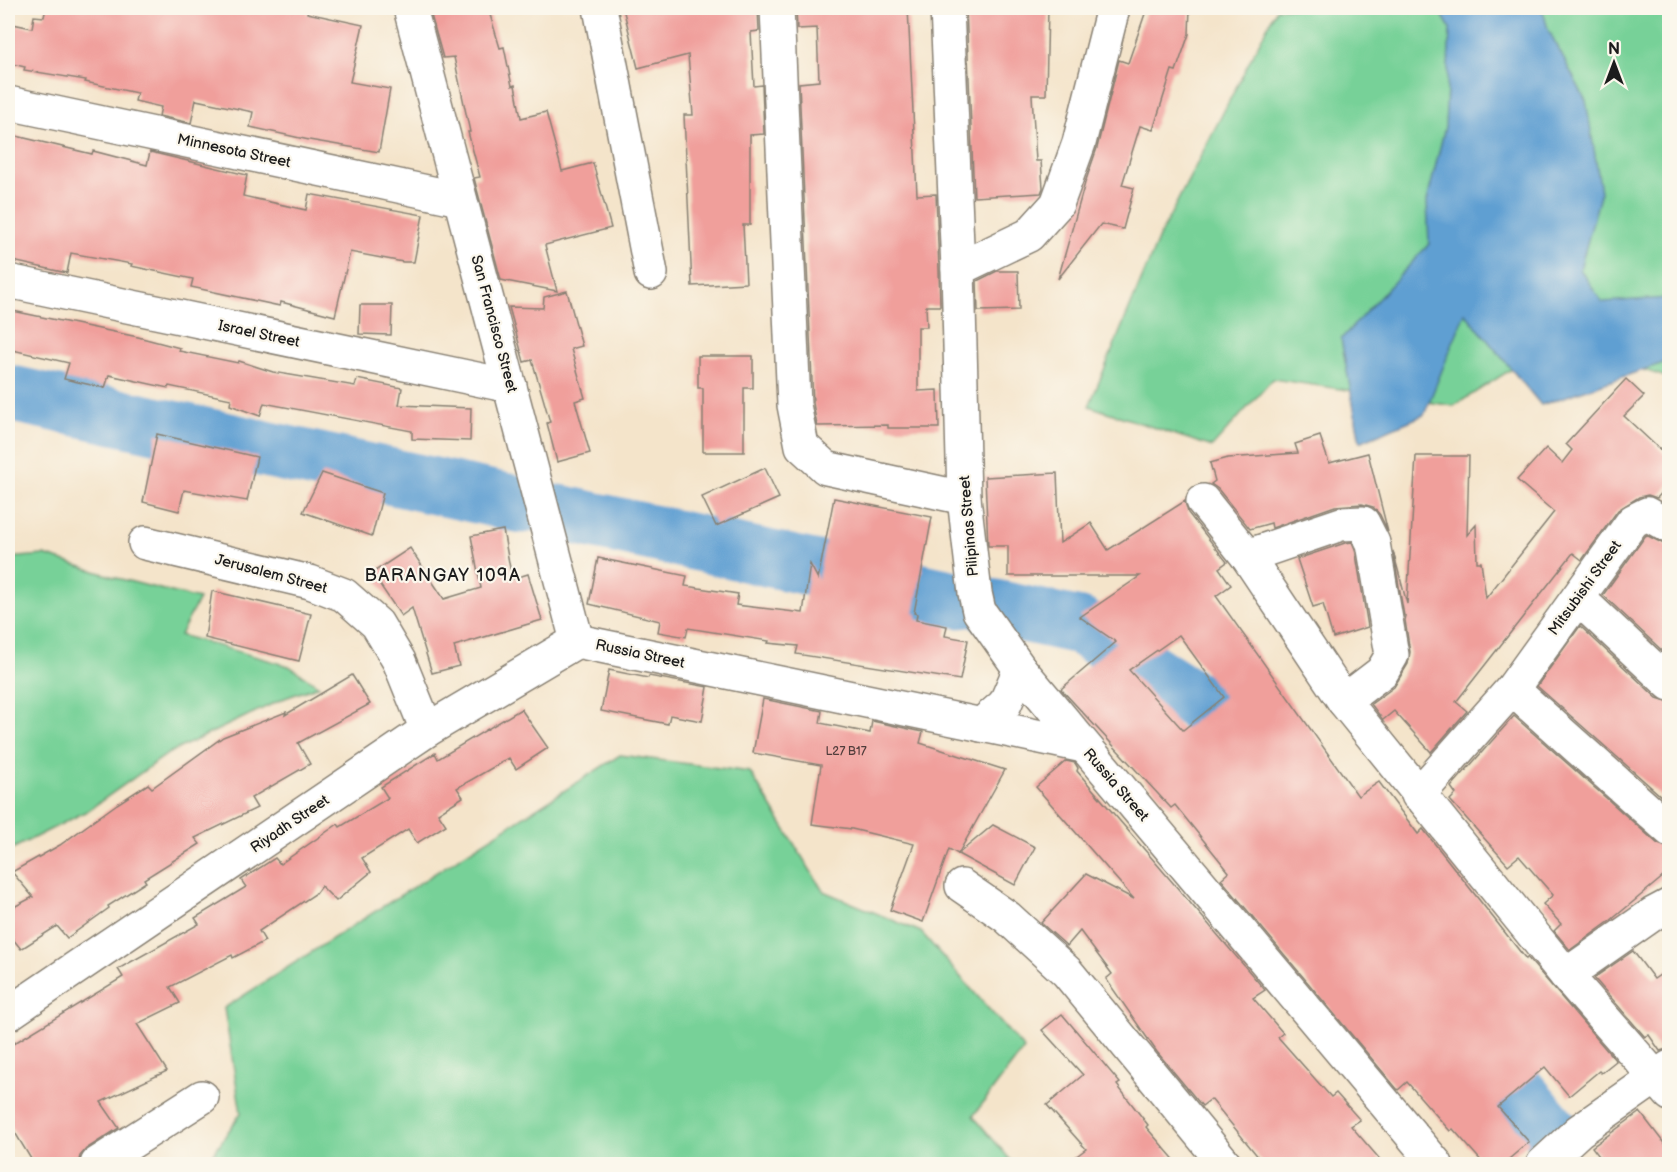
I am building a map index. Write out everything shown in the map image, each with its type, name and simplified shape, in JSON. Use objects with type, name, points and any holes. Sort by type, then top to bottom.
[{"type":"street","name":"San Francisco Street","points":[[410,8],[577,641]]},
{"type":"street","points":[[600,8],[651,273]]},
{"type":"street","points":[[777,8],[794,405],[802,446],[826,468],[964,498]]},
{"type":"street","name":"Pilipinas Street","points":[[947,8],[958,269],[964,498],[975,593],[979,611],[1020,669],[1084,746]]},
{"type":"street","points":[[958,269],[1029,235],[1057,204],[1079,143],[1113,8]]},
{"type":"street","name":"Minnesota Street","points":[[8,103],[460,199]]},
{"type":"street","name":"Israel Street","points":[[8,281],[510,386]]},
{"type":"street","points":[[1203,501],[1247,556],[1344,701],[1418,795],[1566,975],[1664,1079],[1579,1131],[1543,1164]]},
{"type":"street","name":"Mitsubishi Street","points":[[1418,795],[1512,689],[1633,521],[1647,514],[1670,527]]},
{"type":"street","points":[[1247,556],[1341,524],[1363,523],[1373,543],[1392,655],[1382,672],[1344,701]]},
{"type":"street","name":"Jerusalem Street","points":[[145,543],[310,582],[344,595],[377,624],[399,661],[427,730]]},
{"type":"street","points":[[1578,598],[1670,684]]},
{"type":"street","name":"Russia Street","points":[[577,641],[1084,746],[1436,1164]]},
{"type":"street","name":"Riyadh Street","points":[[8,1014],[427,730],[577,641]]},
{"type":"street","points":[[981,725],[1005,704],[1020,669]]},
{"type":"street","points":[[1512,689],[1670,830]]},
{"type":"street","points":[[962,886],[1007,916],[1067,972],[1225,1164]]},
{"type":"street","points":[[1566,975],[1653,914],[1670,905]]},
{"type":"street","points":[[97,1164],[202,1097]]},
{"type":"green space","points":[[1277,8],[1669,8],[1669,378],[1554,342],[1454,406],[1273,379],[1212,447],[1089,406],[1160,235]]},
{"type":"green space","points":[[44,555],[117,578],[199,599],[180,635],[289,666],[319,686],[285,698],[169,753],[87,811],[8,851],[8,558]]},
{"type":"green space","points":[[620,755],[750,772],[823,891],[921,932],[1024,1049],[973,1116],[1014,1164],[206,1164],[241,1113],[224,1008]]},
{"type":"water","points":[[1438,8],[1542,8],[1548,29],[1586,101],[1601,192],[1580,269],[1602,302],[1669,298],[1669,361],[1541,405],[1465,313],[1424,415],[1360,442],[1341,339],[1429,244],[1427,201],[1445,127],[1450,28]]},
{"type":"building","points":[[46,8],[308,8],[307,13],[363,25],[350,82],[390,89],[379,152],[250,127],[253,112],[196,100],[191,123],[159,116],[161,107],[135,101],[137,93],[85,82],[86,80],[24,70],[25,67],[8,63],[8,23],[32,28],[34,16],[44,17]]},
{"type":"building","points":[[445,8],[488,8],[500,48],[504,47],[512,86],[515,85],[521,118],[546,112],[562,171],[593,163],[611,228],[545,245],[557,291],[501,280],[474,178],[480,177],[468,132],[470,132],[454,57],[443,58],[431,15],[446,11]]},
{"type":"building","points":[[623,8],[671,8],[672,11],[758,8],[759,31],[751,32],[754,86],[762,85],[764,134],[750,135],[750,225],[743,225],[746,283],[692,286],[684,115],[693,115],[688,55],[638,68]]},
{"type":"building","points":[[796,8],[908,8],[917,195],[936,194],[940,306],[926,306],[927,327],[918,327],[918,391],[938,390],[939,428],[888,428],[888,425],[817,426],[813,403],[799,83],[819,81],[817,28],[797,29]]},
{"type":"building","points":[[966,8],[1048,8],[1046,95],[1032,95],[1036,161],[1041,161],[1043,188],[1041,193],[974,197]]},
{"type":"building","points":[[1147,8],[1190,8],[1189,34],[1176,71],[1172,70],[1153,130],[1140,126],[1122,185],[1134,188],[1123,229],[1101,224],[1058,279],[1097,148],[1119,60],[1128,63]]},
{"type":"building","points":[[8,134],[92,154],[93,151],[147,165],[150,152],[247,175],[243,196],[306,210],[309,194],[423,215],[414,262],[350,252],[335,316],[281,302],[280,306],[191,287],[193,279],[131,266],[132,264],[71,253],[67,273],[8,260]]},
{"type":"building","points":[[997,271],[1018,271],[1019,310],[978,311],[977,281]]},
{"type":"building","points":[[567,291],[582,346],[571,349],[585,398],[575,401],[590,453],[557,462],[547,423],[550,422],[532,360],[524,362],[509,307],[543,308],[544,297]]},
{"type":"building","points":[[360,305],[392,305],[391,335],[359,334]]},
{"type":"building","points":[[8,310],[138,337],[180,348],[179,351],[238,363],[239,361],[273,372],[355,386],[357,379],[402,388],[399,405],[471,408],[470,441],[412,439],[412,431],[264,403],[260,416],[230,405],[231,399],[109,375],[105,388],[64,379],[69,363],[8,349]]},
{"type":"building","points":[[698,356],[753,356],[753,388],[744,388],[744,452],[703,452],[703,388],[698,388]]},
{"type":"building","points":[[1626,379],[1644,396],[1624,416],[1670,459],[1670,484],[1657,498],[1648,495],[1639,497],[1618,510],[1582,560],[1573,553],[1456,702],[1467,711],[1431,752],[1394,711],[1383,720],[1371,704],[1394,687],[1408,664],[1410,652],[1406,616],[1404,616],[1393,551],[1407,604],[1416,456],[1469,456],[1467,535],[1476,525],[1477,562],[1481,562],[1486,598],[1554,512],[1517,480],[1546,448],[1562,463],[1572,450],[1566,444]]},
{"type":"building","points":[[157,434],[257,457],[247,501],[184,490],[179,511],[143,502]]},
{"type":"building","points":[[1320,436],[1329,463],[1368,453],[1388,532],[1380,515],[1373,507],[1362,504],[1335,506],[1272,528],[1271,523],[1250,529],[1218,489],[1211,484],[1215,481],[1210,463],[1228,458],[1298,453],[1295,444]]},
{"type":"building","points":[[765,468],[779,498],[716,526],[702,497]]},
{"type":"building","points":[[322,473],[383,493],[372,536],[303,512]]},
{"type":"building","points":[[1057,473],[1060,543],[1091,523],[1108,550],[1185,501],[1188,513],[1227,562],[1219,568],[1231,585],[1216,596],[1358,796],[1379,782],[1418,834],[1423,829],[1526,959],[1527,957],[1616,1061],[1601,1073],[1599,1071],[1569,1096],[1545,1067],[1498,1107],[1529,1142],[1503,1164],[1484,1164],[1453,1129],[1450,1131],[1407,1082],[1398,1090],[1221,879],[1229,872],[1175,805],[1171,808],[1061,689],[1116,642],[1080,617],[1140,576],[1008,576],[1008,546],[988,546],[985,477]],"holes":[[[1179,635],[1224,697],[1183,730],[1129,670]]]},
{"type":"building","points":[[834,498],[932,517],[914,613],[917,614],[916,620],[947,626],[945,636],[968,640],[960,680],[796,654],[798,646],[768,643],[769,641],[688,628],[686,637],[658,632],[660,621],[589,604],[598,558],[687,576],[685,586],[738,594],[736,605],[803,613],[810,564],[818,579]]},
{"type":"building","points":[[503,530],[512,579],[528,574],[542,620],[454,646],[459,666],[432,673],[412,608],[401,616],[372,573],[410,548],[444,599],[481,588],[471,536]]},
{"type":"building","points":[[1646,535],[1670,547],[1670,658],[1603,595]]},
{"type":"building","points":[[1352,542],[1368,627],[1333,638],[1323,604],[1313,607],[1297,559]]},
{"type":"building","points":[[212,591],[311,614],[299,661],[205,638]]},
{"type":"building","points":[[1580,626],[1657,698],[1670,702],[1670,804],[1537,686]]},
{"type":"building","points":[[609,670],[708,687],[702,721],[670,715],[668,724],[601,711]]},
{"type":"building","points":[[352,675],[370,704],[298,743],[310,764],[251,798],[257,808],[195,838],[200,844],[144,879],[146,882],[108,906],[109,908],[67,938],[57,926],[21,949],[8,933],[8,910],[33,897],[12,872],[60,845],[148,784],[152,788],[223,737],[286,712],[285,715]]},
{"type":"building","points":[[763,699],[822,711],[820,723],[870,733],[872,721],[923,732],[920,743],[1005,770],[958,854],[949,849],[923,922],[890,910],[914,844],[852,829],[812,824],[821,765],[753,753]]},
{"type":"building","points":[[521,709],[548,748],[516,769],[509,758],[457,788],[463,797],[438,813],[446,825],[417,843],[408,829],[362,858],[371,872],[336,901],[321,886],[315,894],[259,931],[265,941],[170,987],[180,1003],[137,1024],[167,1071],[101,1102],[119,1128],[86,1149],[80,1156],[78,1164],[34,1164],[8,1121],[8,1047],[123,977],[118,969],[199,924],[195,918],[246,887],[241,880],[275,858],[280,864],[338,824],[340,827],[388,798],[381,787],[435,753],[438,759]]},
{"type":"building","points":[[1514,716],[1658,844],[1670,848],[1670,871],[1610,921],[1570,950],[1554,931],[1561,924],[1543,904],[1553,895],[1519,856],[1508,865],[1450,800],[1456,794],[1451,787]]},
{"type":"building","points":[[1066,761],[1075,763],[1077,771],[1265,990],[1253,998],[1283,1033],[1278,1037],[1331,1097],[1336,1093],[1360,1120],[1351,1126],[1384,1164],[1264,1164],[1211,1099],[1202,1106],[1157,1052],[1106,979],[1112,974],[1080,931],[1067,946],[1041,923],[1086,874],[1134,899],[1036,787]]},
{"type":"building","points":[[993,825],[1035,847],[1015,885],[958,854]]},
{"type":"building","points":[[1633,951],[1654,979],[1670,968],[1670,1048],[1660,1051],[1649,1035],[1645,1037],[1594,978]]},
{"type":"building","points":[[1062,1014],[1120,1083],[1117,1085],[1148,1125],[1146,1127],[1178,1164],[1066,1164],[1086,1149],[1047,1105],[1083,1075],[1042,1030]]},
{"type":"building","points":[[1640,1112],[1670,1151],[1670,1164],[1605,1164],[1592,1147]]},
{"type":"waterway","points":[[8,393],[522,505]]},
{"type":"waterway","points":[[560,513],[960,600]]},
{"type":"waterway","points":[[990,607],[1080,626],[1202,705],[1254,773]]},
{"type":"waterway","points":[[1467,1032],[1554,1134]]},
{"type":"district","name":"BARANGAY 109A","points":[[443,575]]}]
